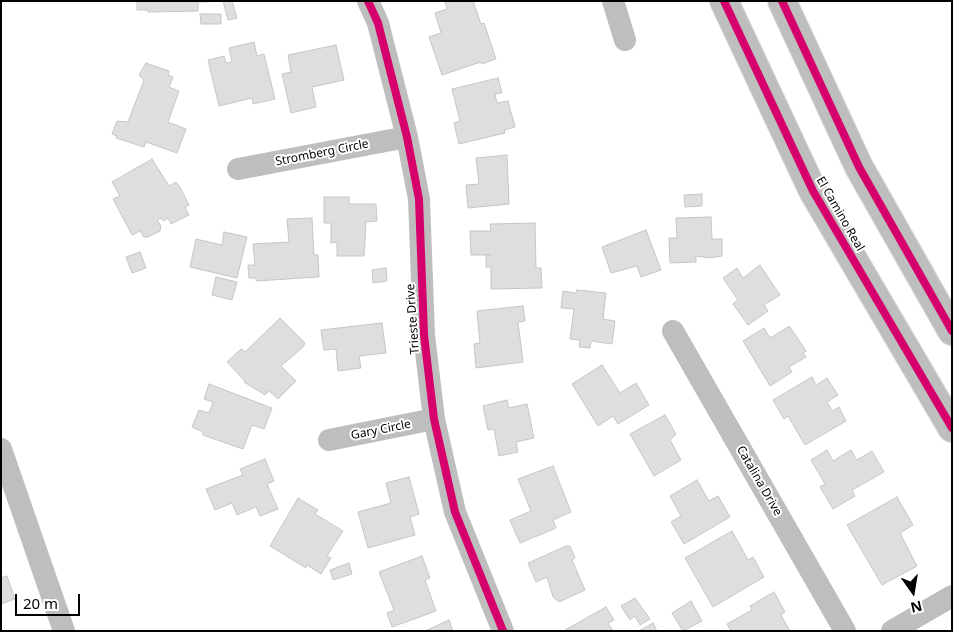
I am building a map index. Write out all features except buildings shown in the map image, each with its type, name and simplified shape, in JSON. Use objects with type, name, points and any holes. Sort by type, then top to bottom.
[{"type":"main road","name":"El Camino Real","points":[[724,1],[813,191],[952,428]]},
{"type":"main road","points":[[782,1],[859,167],[952,331]]},
{"type":"street","name":"Trieste Drive","points":[[368,1],[378,23],[407,136],[418,199],[424,335],[434,419],[455,512],[503,631]]},
{"type":"street","points":[[613,1],[625,40]]},
{"type":"street","name":"Stromberg Circle","points":[[238,168],[407,136]]},
{"type":"street","name":"Catalina Drive","points":[[673,331],[845,631]]},
{"type":"street","name":"Gary Circle","points":[[329,440],[434,419]]},
{"type":"street","points":[[1,450],[64,631]]},
{"type":"street","points":[[892,631],[952,596]]},
{"type":"cycle path","points":[[368,1],[378,23],[407,137],[419,199],[424,335],[434,419],[455,512],[503,631]]},
{"type":"cycle path","points":[[724,1],[813,191],[952,428]]},
{"type":"cycle path","points":[[782,1],[859,167],[952,331]]}]
